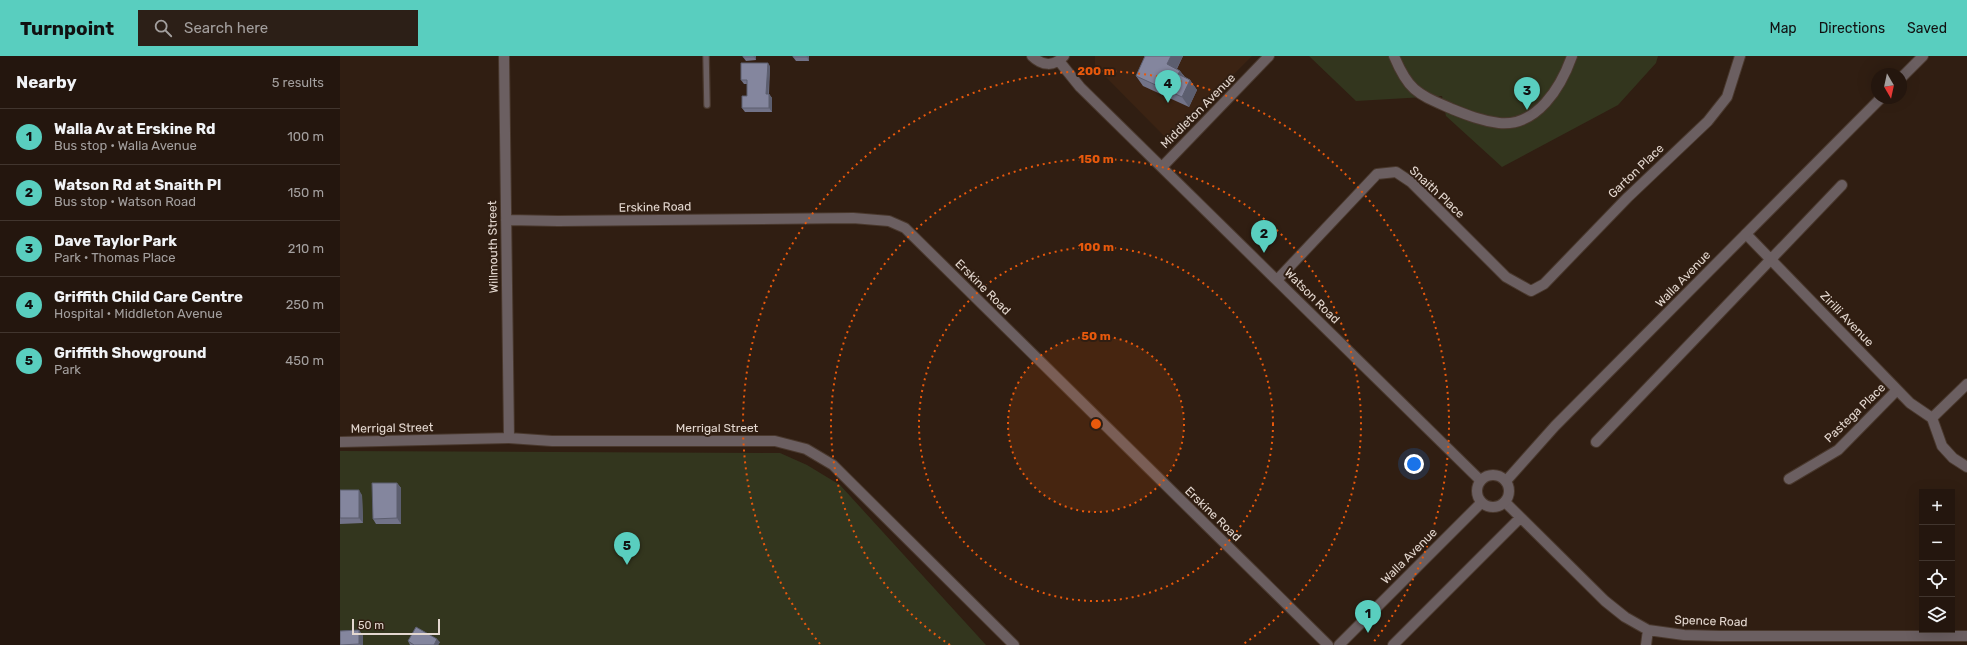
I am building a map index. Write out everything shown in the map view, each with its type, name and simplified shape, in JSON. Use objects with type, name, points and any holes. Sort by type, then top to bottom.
[{"type":"street","name":"Willmouth Street","points":[[504,56],[509,438]]},
{"type":"street","points":[[1032,56],[1039,62],[1049,65],[1062,59]]},
{"type":"street","name":"Middleton Avenue","points":[[1162,167],[1269,56]]},
{"type":"street","points":[[1394,56],[1403,77],[1421,96],[1474,118],[1500,123],[1517,121],[1530,115],[1540,107],[1555,92],[1572,56]]},
{"type":"street","name":"Garton Place","points":[[1531,291],[1544,284],[1628,197],[1708,121],[1727,97],[1740,56]]},
{"type":"street","points":[[1907,72],[1924,56]]},
{"type":"street","name":"Watson Road","points":[[1062,59],[1080,87],[1480,480]]},
{"type":"street","name":"Walla Avenue","points":[[1506,481],[1555,426],[1875,104]]},
{"type":"street","name":"Snaith Place","points":[[1277,280],[1377,174],[1396,172],[1411,182],[1506,277],[1531,291]]},
{"type":"street","points":[[1596,442],[1842,185]]},
{"type":"street","name":"Erskine Road","points":[[506,220],[558,221],[853,218],[888,221],[905,228],[1328,645]]},
{"type":"street","name":"Zirilli Avenue","points":[[1746,234],[1910,404],[1932,418]]},
{"type":"street","points":[[1967,384],[1932,418],[1942,446],[1953,458],[1967,467]]},
{"type":"street","name":"Pastega Place","points":[[1789,479],[1838,450],[1897,390]]},
{"type":"street","name":"Merrigal Street","points":[[340,442],[509,438],[552,441],[775,441],[806,449],[833,465],[1014,645]]},
{"type":"street","points":[[1489,474],[1494,474],[1506,481],[1509,492],[1505,502],[1501,505],[1490,507],[1481,502],[1476,494],[1476,489],[1480,480],[1489,474]]},
{"type":"street","name":"Walla Avenue","points":[[1339,645],[1481,502]]},
{"type":"street","name":"Spence Road","points":[[1505,502],[1605,600],[1625,617],[1648,630],[1684,635],[1967,636]]},
{"type":"street","points":[[1393,645],[1520,518]]},
{"type":"street","points":[[1646,645],[1648,630]]},
{"type":"lane","points":[[706,56],[706,105]]},
{"type":"shaded area","points":[[1095,56],[1252,56],[1168,140],[1095,66]]},
{"type":"green space","points":[[1309,56],[1658,56],[1656,63],[1618,105],[1502,167],[1446,116],[1442,96],[1356,101]]},
{"type":"green space","points":[[340,451],[780,453],[807,465],[840,485],[986,645],[340,645]]},
{"type":"building","points":[[754,56],[754,57],[743,57]]},
{"type":"building","points":[[807,56],[807,57],[793,57]]},
{"type":"building","points":[[1145,56],[1171,56],[1167,64],[1180,71],[1178,74],[1190,80],[1182,97],[1136,76]]},
{"type":"building","points":[[741,63],[768,63],[766,94],[769,94],[769,108],[742,108],[742,96],[747,96],[747,80],[741,80]]},
{"type":"building","points":[[372,483],[397,483],[397,518],[373,519]]},
{"type":"building","points":[[340,490],[359,490],[359,518],[340,518]]},
{"type":"building","points":[[416,627],[437,639],[434,645],[414,645],[408,641]]},
{"type":"building","points":[[359,630],[359,644],[340,645],[340,631]]},
{"type":"place","name":"Griffith Child Care Centre","points":[[1168,103]]},
{"type":"place","name":"Dave Taylor Park","points":[[1527,110]]},
{"type":"place","name":"Watson Rd at Snaith Pl","points":[[1264,253]]},
{"type":"place","name":"Griffith Showground","points":[[627,565]]},
{"type":"place","name":"Walla Av at Erskine Rd","points":[[1368,633]]}]
